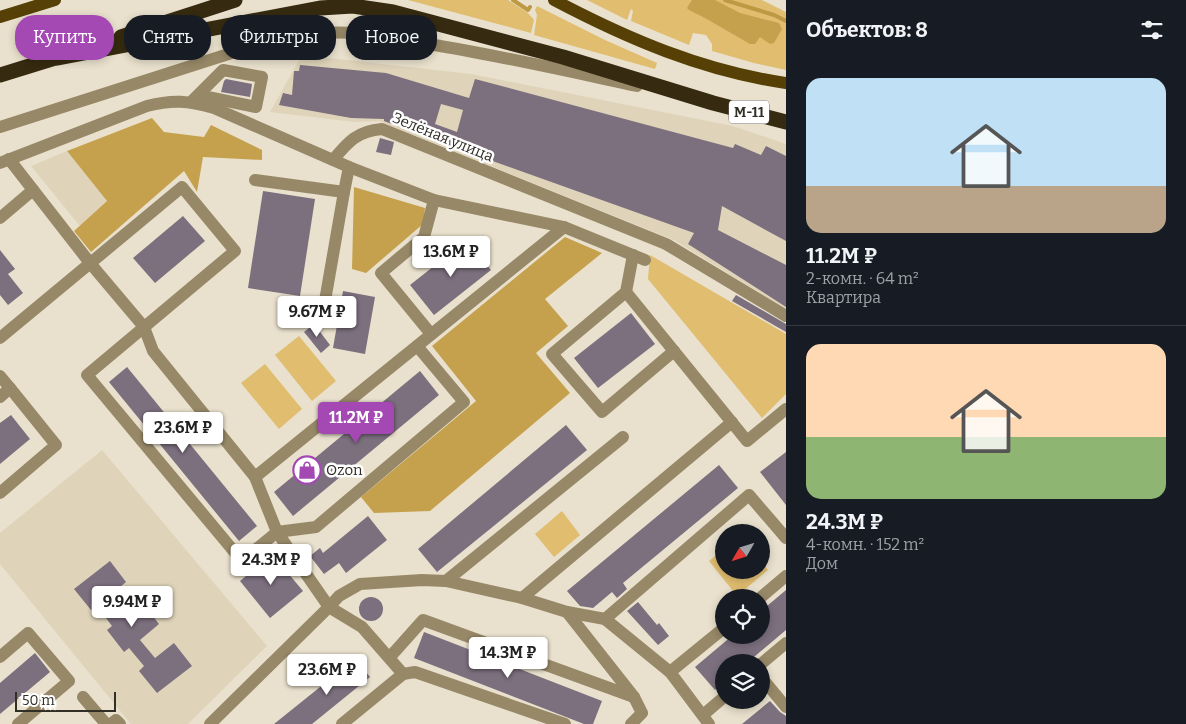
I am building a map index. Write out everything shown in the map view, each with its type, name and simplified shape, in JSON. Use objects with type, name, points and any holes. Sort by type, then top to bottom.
[{"type":"highway","name":"М-11","points":[[114,40],[234,0]]},
{"type":"highway","name":"М-11","points":[[114,47],[276,15],[320,8],[353,6],[393,12],[563,57],[713,103],[786,122]]},
{"type":"highway","name":"М-11","points":[[0,75],[51,60]]},
{"type":"main road","points":[[0,18],[55,0]]},
{"type":"main road","points":[[554,0],[646,44],[702,65],[751,78],[786,83]]},
{"type":"street","name":"М-11","points":[[0,127],[242,50],[279,40],[324,33],[370,35],[509,58],[713,103]]},
{"type":"street","points":[[195,98],[223,70],[262,77],[256,107],[195,98],[166,101],[147,106],[5,161],[33,190],[90,263],[144,327],[154,351],[256,477],[277,532],[329,607],[362,627],[403,674]]},
{"type":"street","points":[[195,98],[349,167],[434,200],[564,227],[645,260]]},
{"type":"street","name":"Зелёная улица","points":[[333,160],[350,141],[370,130],[382,129],[666,244],[786,316]]},
{"type":"street","points":[[322,318],[349,167]]},
{"type":"street","points":[[255,180],[344,192]]},
{"type":"street","points":[[0,338],[182,187],[235,251],[87,375],[242,561],[277,532],[316,527],[464,402],[417,346]]},
{"type":"street","points":[[0,218],[33,190]]},
{"type":"street","points":[[431,334],[381,273],[424,237],[434,200]]},
{"type":"street","points":[[256,477],[564,227]]},
{"type":"street","points":[[633,255],[626,292],[552,354],[602,412],[674,351]]},
{"type":"street","points":[[626,292],[747,440],[786,409]]},
{"type":"street","points":[[0,376],[56,445],[0,494]]},
{"type":"street","points":[[0,397],[10,388]]},
{"type":"street","points":[[522,598],[732,422]]},
{"type":"street","points":[[446,581],[623,437]]},
{"type":"street","points":[[604,619],[749,495],[786,538]]},
{"type":"street","points":[[770,590],[786,576]]},
{"type":"street","points":[[210,724],[339,596],[360,584],[394,580],[446,581],[522,598],[567,612],[604,619],[670,672],[706,720],[715,708]]},
{"type":"street","points":[[567,612],[634,697],[642,713],[630,724]]},
{"type":"street","points":[[390,657],[423,620],[634,697]]},
{"type":"street","points":[[0,657],[28,633],[69,681],[18,724]]},
{"type":"street","points":[[670,672],[715,635]]},
{"type":"street","points":[[770,656],[786,643]]},
{"type":"street","points":[[342,724],[403,674],[415,672],[565,724]]},
{"type":"street","points":[[770,688],[786,707]]},
{"type":"street","points":[[84,697],[106,724]]},
{"type":"street","points":[[111,724],[116,720],[120,724]]},
{"type":"shaded area","points":[[408,0],[508,0],[528,13],[534,20],[531,33]]},
{"type":"shaded area","points":[[587,0],[762,0],[786,12],[786,70],[712,51],[712,44],[706,35],[693,33],[689,45],[631,21],[633,11],[631,9],[627,20]]},
{"type":"shaded area","points":[[692,0],[715,0],[740,13],[779,23],[782,29],[774,43],[770,44],[760,37],[755,44],[750,44],[689,10],[687,8]]},
{"type":"shaded area","points":[[537,6],[605,40],[657,63],[655,69],[534,35],[537,15],[535,10]]},
{"type":"shaded area","points":[[336,59],[471,74],[733,126],[786,144],[786,309],[674,240],[379,121],[355,122],[270,112],[299,60]]},
{"type":"shaded area","points":[[152,118],[164,132],[204,137],[211,125],[262,150],[262,160],[203,157],[197,192],[184,171],[91,252],[74,231],[107,201],[67,151]]},
{"type":"shaded area","points":[[67,151],[107,201],[80,226],[31,166]]},
{"type":"shaded area","points":[[354,187],[425,208],[423,224],[366,273],[352,269]]},
{"type":"shaded area","points":[[565,237],[602,253],[545,299],[568,326],[536,353],[570,393],[430,511],[374,513],[361,497],[476,401],[432,346]]},
{"type":"shaded area","points":[[650,255],[786,334],[786,394],[762,418],[648,279]]},
{"type":"shaded area","points":[[299,336],[336,381],[312,401],[275,355]]},
{"type":"shaded area","points":[[265,364],[302,409],[279,429],[241,383]]},
{"type":"shaded area","points":[[102,450],[267,646],[188,724],[131,724],[0,564],[0,533]]},
{"type":"shaded area","points":[[562,511],[580,535],[554,557],[535,534]]},
{"type":"shaded area","points":[[715,556],[715,568],[709,561]]},
{"type":"shaded area","points":[[723,579],[757,579],[745,589],[731,589]]},
{"type":"building","points":[[300,65],[386,73],[469,98],[475,79],[733,148],[735,144],[761,155],[766,146],[786,156],[786,241],[722,206],[718,230],[786,265],[786,307],[688,244],[694,233],[448,145],[448,143],[384,121],[384,119],[351,118],[279,105],[283,93],[292,95],[294,71],[299,71]],"holes":[[[441,104],[463,110],[457,132],[435,124]]]},
{"type":"building","points":[[226,79],[252,84],[250,97],[221,92]]},
{"type":"building","points":[[380,138],[394,142],[391,155],[376,152]]},
{"type":"building","points":[[263,191],[315,199],[300,296],[248,288]]},
{"type":"building","points":[[183,216],[205,241],[155,283],[133,258]]},
{"type":"building","points":[[467,240],[491,270],[434,315],[410,285]]},
{"type":"building","points":[[0,250],[15,269],[8,274],[23,293],[8,305],[0,295]]},
{"type":"building","points":[[343,291],[375,297],[365,354],[333,348]]},
{"type":"building","points":[[736,295],[786,324],[786,332],[732,301]]},
{"type":"building","points":[[631,313],[655,344],[598,388],[574,358]]},
{"type":"building","points":[[314,324],[330,345],[321,353],[304,332]]},
{"type":"building","points":[[127,367],[257,526],[239,541],[109,382]]},
{"type":"building","points":[[420,371],[439,395],[293,516],[274,492]]},
{"type":"building","points":[[11,415],[30,439],[0,464],[0,423]]},
{"type":"building","points":[[566,425],[587,450],[437,572],[418,549]]},
{"type":"building","points":[[786,452],[786,505],[760,472]]},
{"type":"building","points":[[719,465],[738,488],[623,583],[627,589],[617,598],[612,592],[593,608],[580,606],[567,591]]},
{"type":"building","points":[[368,516],[387,540],[346,573],[339,563],[324,574],[310,556],[320,548],[323,553]]},
{"type":"building","points":[[272,554],[303,591],[270,618],[240,581]]},
{"type":"building","points":[[110,561],[126,582],[107,598],[123,618],[142,602],[159,624],[140,640],[155,658],[174,643],[192,666],[157,693],[139,671],[144,666],[129,648],[124,652],[107,630],[112,626],[97,606],[91,610],[74,589]]},
{"type":"building","points":[[786,590],[786,630],[770,643],[770,603]]},
{"type":"building","points":[[371,597],[380,600],[383,609],[380,618],[371,621],[362,618],[359,609],[362,600]]},
{"type":"building","points":[[638,602],[669,636],[658,645],[627,611]]},
{"type":"building","points":[[424,632],[602,701],[593,724],[584,724],[414,658]]},
{"type":"building","points":[[722,644],[769,644],[758,654],[715,654],[715,690],[695,667]]},
{"type":"building","points":[[35,653],[50,672],[0,714],[0,683]]},
{"type":"building","points":[[355,659],[370,677],[312,724],[274,724]]},
{"type":"building","points":[[770,701],[786,716],[786,724],[742,724],[760,709],[770,709]]},
{"type":"waterway","points":[[513,0],[528,10],[530,7]]},
{"type":"waterway","points":[[725,0],[774,15],[786,21]]},
{"type":"place","name":"Ozon","points":[[307,470]]}]
